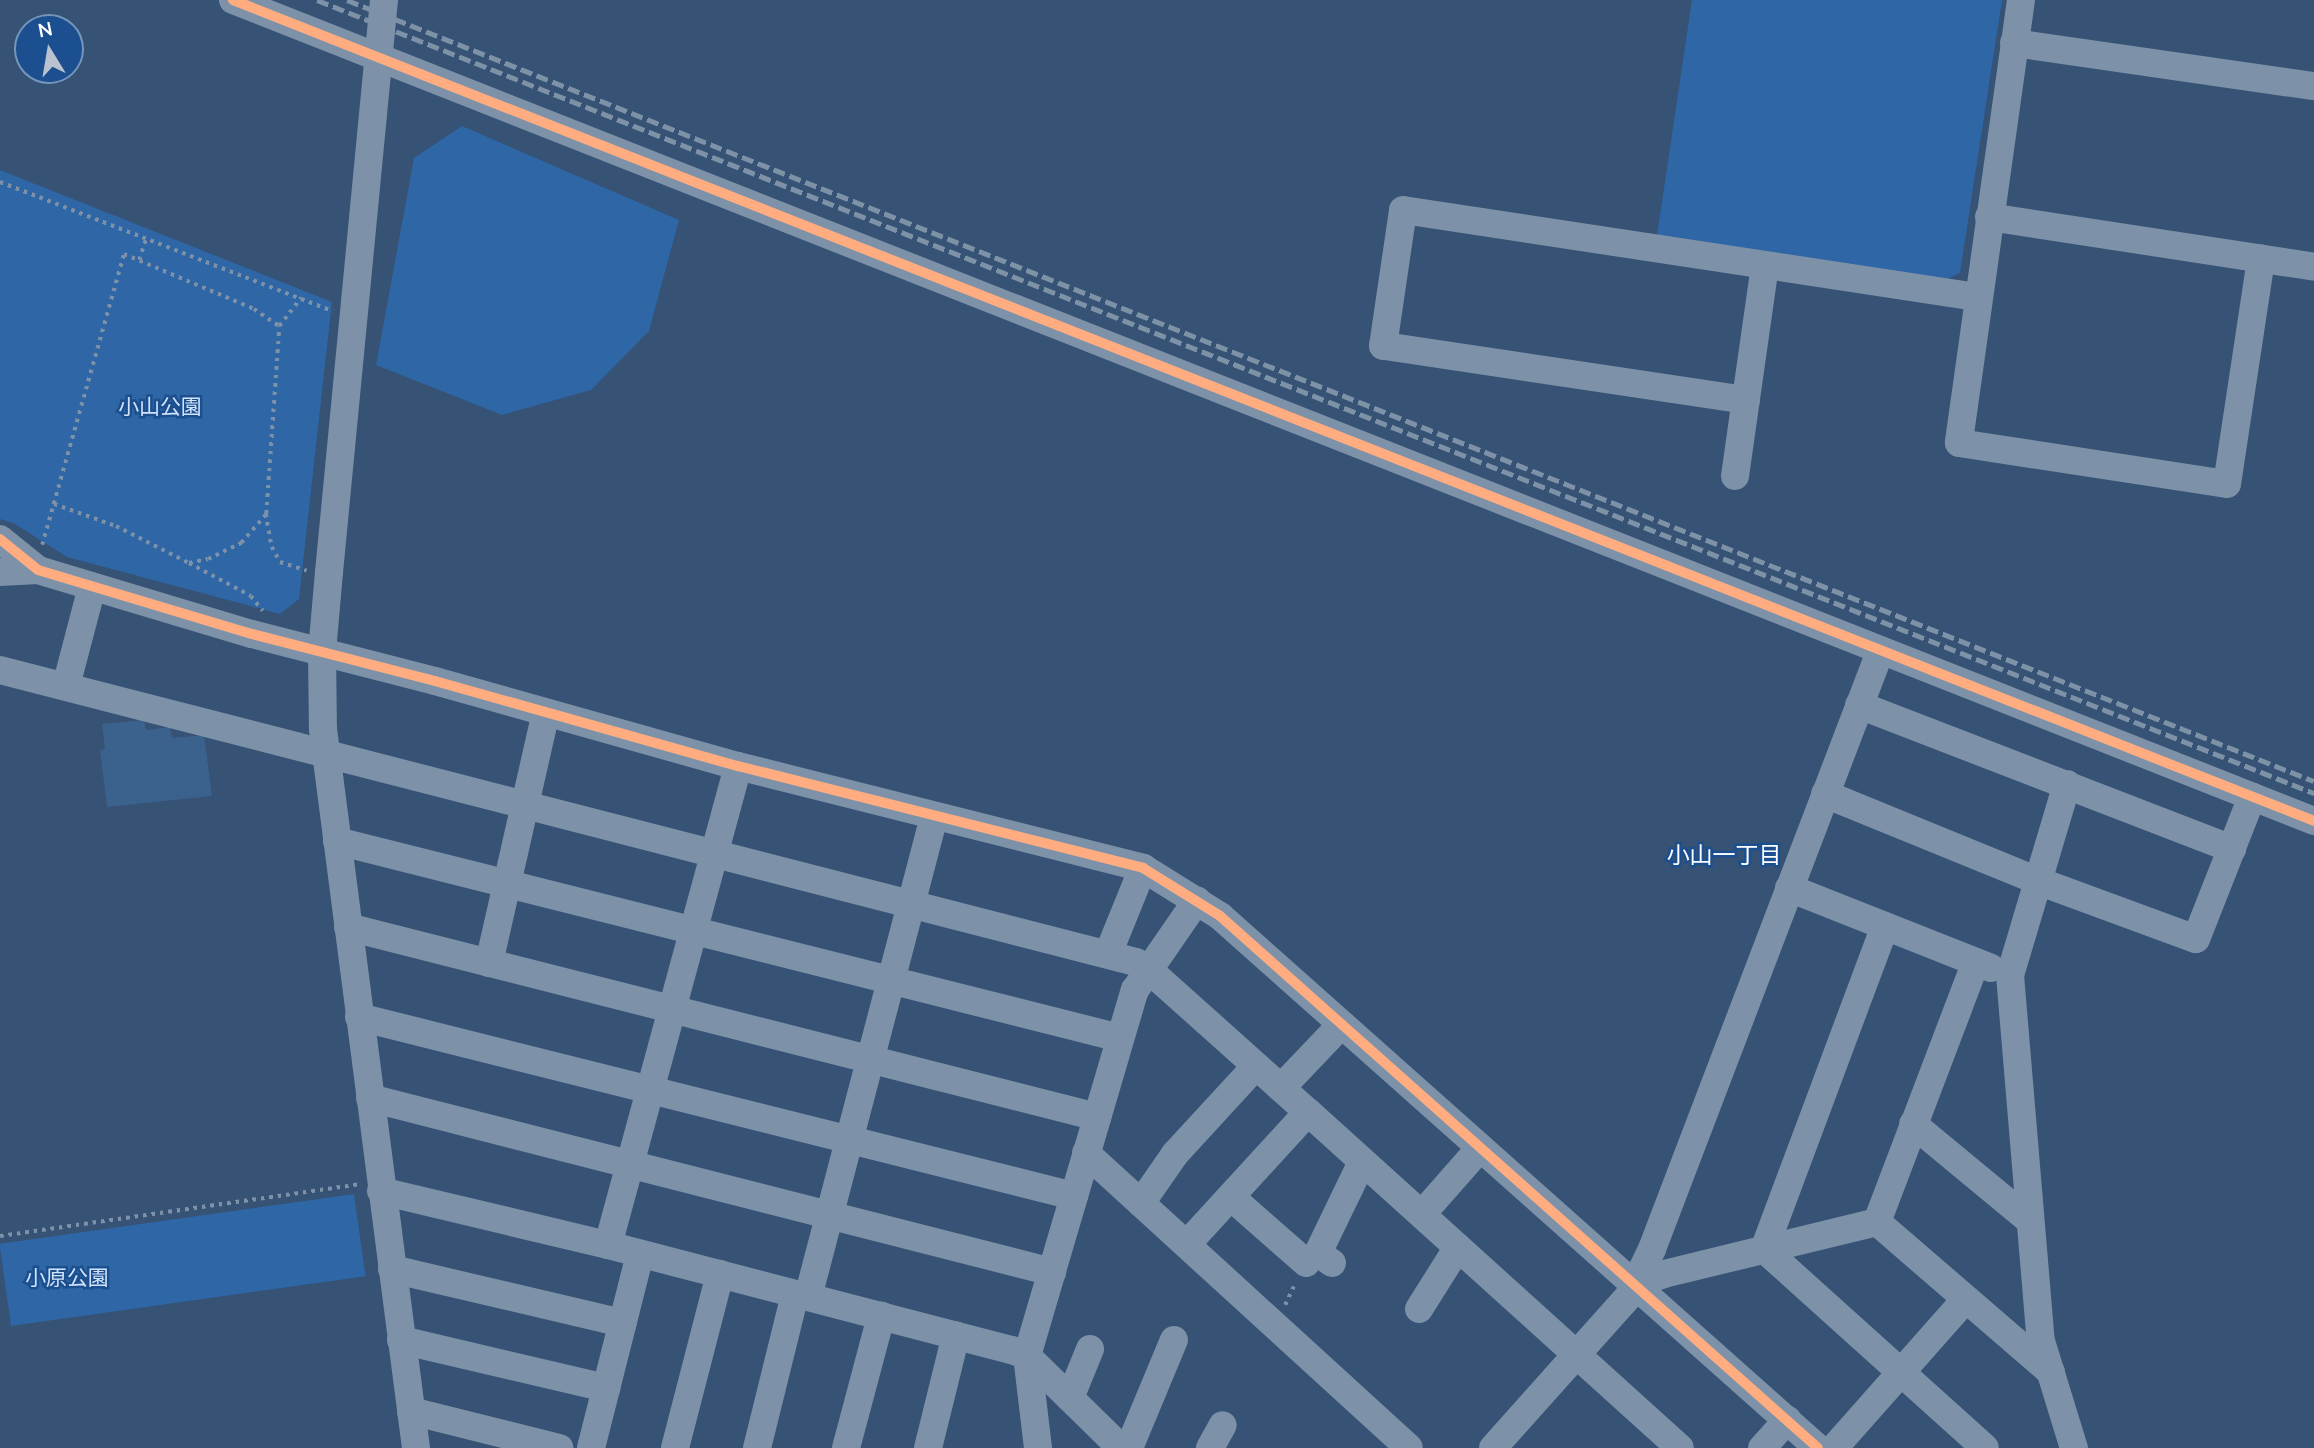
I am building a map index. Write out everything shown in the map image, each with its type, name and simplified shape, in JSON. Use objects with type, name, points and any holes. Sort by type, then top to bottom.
[{"type":"street","points":[[233,0],[2314,821]]},
{"type":"street","points":[[384,0],[322,652],[326,755],[370,1098],[370,1187],[392,1269],[416,1448]]},
{"type":"street","points":[[2021,0],[1977,297],[1959,443],[2227,484],[2261,258]]},
{"type":"street","points":[[2014,43],[2314,86]]},
{"type":"street","points":[[1746,400],[1383,346],[1402,210],[1977,297]]},
{"type":"street","points":[[1989,217],[2314,267]]},
{"type":"street","points":[[1735,476],[1765,266]]},
{"type":"street","points":[[0,539],[92,587],[738,766],[1143,868],[1220,916],[1818,1448]]},
{"type":"street","points":[[0,560],[35,557]]},
{"type":"street","points":[[0,572],[35,557]]},
{"type":"street","points":[[66,687],[92,587]]},
{"type":"street","points":[[1493,1448],[1635,1284],[1652,1249],[1880,652]]},
{"type":"street","points":[[0,670],[1136,962],[1149,970],[1308,1112],[1680,1448]]},
{"type":"street","points":[[1859,705],[2232,849]]},
{"type":"street","points":[[489,962],[546,713]]},
{"type":"street","points":[[608,1245],[738,766]]},
{"type":"street","points":[[2067,784],[2010,975],[2041,1341],[2074,1448]]},
{"type":"street","points":[[1825,794],[2038,881],[2196,939],[2252,797]]},
{"type":"street","points":[[757,1448],[801,1296],[829,1215],[934,817]]},
{"type":"street","points":[[337,841],[1120,1038]]},
{"type":"street","points":[[1108,954],[1143,868]]},
{"type":"street","points":[[1789,888],[2010,975]]},
{"type":"street","points":[[1038,1448],[1027,1356],[1135,990],[1197,900]]},
{"type":"street","points":[[1764,1249],[1885,926]]},
{"type":"street","points":[[348,927],[1097,1117]]},
{"type":"street","points":[[1877,1222],[1976,962]]},
{"type":"street","points":[[359,1017],[1074,1196]]},
{"type":"street","points":[[1281,1088],[1342,1024]]},
{"type":"street","points":[[1142,1203],[1175,1154],[1255,1067]]},
{"type":"street","points":[[370,1098],[1052,1272]]},
{"type":"street","points":[[1187,1244],[1308,1112]]},
{"type":"street","points":[[1913,1124],[2029,1220]]},
{"type":"street","points":[[1422,1214],[1480,1148]]},
{"type":"street","points":[[1086,1153],[1409,1448]]},
{"type":"street","points":[[1231,1197],[1319,1263],[1318,1253],[1362,1162]]},
{"type":"street","points":[[370,1187],[608,1245],[956,1335],[1027,1356],[1121,1448]]},
{"type":"street","points":[[1635,1284],[1877,1222]]},
{"type":"street","points":[[1877,1222],[2051,1372]]},
{"type":"street","points":[[1419,1309],[1458,1247]]},
{"type":"street","points":[[1764,1249],[1985,1448]]},
{"type":"street","points":[[591,1448],[640,1254]]},
{"type":"street","points":[[392,1269],[623,1323]]},
{"type":"street","points":[[675,1448],[720,1274]]},
{"type":"street","points":[[1834,1448],[1965,1300]]},
{"type":"street","points":[[846,1448],[881,1317]]},
{"type":"street","points":[[928,1448],[956,1335]]},
{"type":"street","points":[[401,1340],[606,1388]]},
{"type":"street","points":[[1129,1448],[1174,1340]]},
{"type":"street","points":[[1070,1398],[1090,1349]]},
{"type":"street","points":[[411,1411],[559,1448]]},
{"type":"street","points":[[1762,1448],[1787,1420]]},
{"type":"path","points":[[0,182],[334,311],[336,298]]},
{"type":"path","points":[[139,260],[146,239]]},
{"type":"path","points":[[35,557],[40,550],[54,504],[124,254],[254,309],[279,326]]},
{"type":"path","points":[[301,298],[279,326],[267,514],[272,547],[280,562],[308,571]]},
{"type":"path","points":[[54,504],[117,526],[189,563],[251,596],[266,616],[253,612]]},
{"type":"path","points":[[189,563],[208,559],[241,543],[267,514]]},
{"type":"path","points":[[306,584],[309,557]]},
{"type":"path","points":[[0,1236],[370,1187]]},
{"type":"green space","points":[[1692,0],[2002,0],[1960,273],[1947,279],[1657,235]]},
{"type":"green space","points":[[462,126],[679,220],[649,331],[591,390],[502,415],[376,365],[414,158]]},
{"type":"green space","name":"小山公園","points":[[0,170],[332,302],[299,599],[280,614],[67,557],[15,524],[0,519]]},
{"type":"green space","name":"小原公園","points":[[354,1194],[366,1276],[11,1326],[0,1244]]},
{"type":"shaded area","points":[[144,720],[146,730],[170,727],[172,738],[204,735],[212,796],[107,807],[100,750],[105,749],[102,724]]},
{"type":"railway","points":[[317,0],[2314,793]]},
{"type":"railway","points":[[347,0],[2314,781]]},
{"type":"cycle path","points":[[233,0],[2314,821]]},
{"type":"cycle path","points":[[0,539],[38,570],[252,634],[435,681],[738,766],[1143,868],[1220,916],[1818,1448]]},
{"type":"district","name":"小山一丁目","points":[[1724,856]]}]
